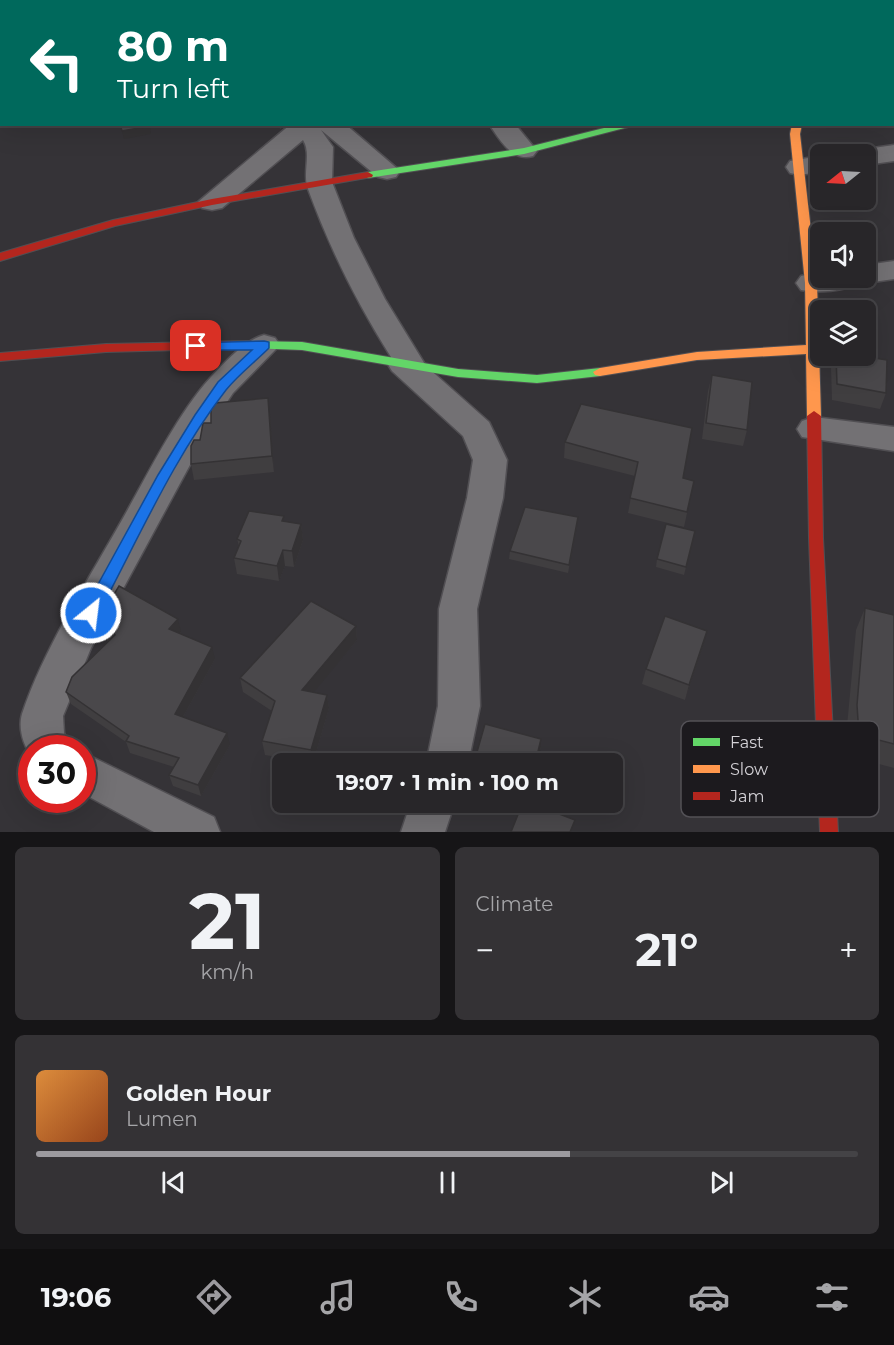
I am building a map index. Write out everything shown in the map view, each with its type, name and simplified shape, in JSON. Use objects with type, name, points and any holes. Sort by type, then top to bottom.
[{"type":"street","points":[[212,202],[313,126]]},
{"type":"street","points":[[314,126],[320,147],[319,182],[340,238],[370,299],[407,364],[477,430],[490,460],[485,498],[469,555],[458,609],[459,706],[449,753]]},
{"type":"street","points":[[316,126],[387,171]]},
{"type":"street","points":[[503,126],[525,151]]},
{"type":"street","points":[[0,257],[113,223],[212,202],[319,182],[525,151],[628,126]]},
{"type":"street","points":[[797,126],[795,134],[809,166],[810,225]]},
{"type":"street","points":[[876,156],[894,153]]},
{"type":"street","points":[[876,273],[894,270]]},
{"type":"street","points":[[43,735],[42,716],[73,644],[163,478],[222,385],[264,345]]},
{"type":"street","points":[[0,357],[106,348],[302,346],[493,378],[537,379],[609,371],[697,356],[810,349]]},
{"type":"street","points":[[812,366],[825,721]]},
{"type":"street","points":[[814,429],[894,439]]},
{"type":"street","points":[[96,778],[198,832]]},
{"type":"street","points":[[423,832],[430,813]]},
{"type":"street","points":[[828,817],[829,832]]},
{"type":"building","points":[[121,126],[150,126],[122,131]]},
{"type":"building","points":[[876,358],[887,360],[886,393],[837,384],[836,366],[876,366]]},
{"type":"building","points":[[712,375],[752,382],[747,430],[706,423]]},
{"type":"building","points":[[268,398],[272,456],[191,464],[191,446],[194,440],[200,440],[203,423],[211,423],[211,409],[215,403]]},
{"type":"building","points":[[581,404],[692,428],[683,478],[694,481],[687,512],[630,498],[638,462],[565,442]]},
{"type":"building","points":[[525,507],[578,517],[569,565],[510,551]]},
{"type":"building","points":[[249,511],[284,516],[282,521],[301,524],[292,551],[283,550],[277,566],[234,558],[241,541],[237,539]]},
{"type":"building","points":[[666,524],[695,531],[686,567],[657,559]]},
{"type":"building","points":[[119,586],[178,619],[169,629],[212,647],[175,714],[227,733],[198,785],[169,775],[179,758],[126,741],[129,736],[66,692],[72,677],[115,635],[96,624]]},
{"type":"building","points":[[311,601],[356,626],[302,690],[327,695],[311,750],[262,741],[275,701],[240,678]]},
{"type":"building","points":[[865,608],[894,615],[894,744],[879,740],[879,721],[858,721],[857,705]]},
{"type":"building","points":[[665,616],[707,631],[689,685],[646,669]]},
{"type":"building","points":[[485,724],[541,739],[538,753],[477,752]]},
{"type":"building","points":[[519,813],[557,813],[575,820],[570,832],[511,832]]},
{"type":"traffic: fast","points":[[368,175],[524,151],[627,126]]},
{"type":"traffic: fast","points":[[249,345],[302,346],[458,373],[537,379],[600,372]]},
{"type":"traffic: slow","points":[[797,126],[795,134],[811,283],[814,416]]},
{"type":"traffic: slow","points":[[600,372],[697,356],[810,349]]},
{"type":"traffic: jam","points":[[0,257],[113,223],[212,202],[368,175]]},
{"type":"traffic: jam","points":[[0,357],[106,348],[249,345]]},
{"type":"traffic: jam","points":[[814,416],[816,538],[824,721]]},
{"type":"traffic: jam","points":[[828,817],[829,832]]},
{"type":"route","points":[[91,613],[163,478],[199,418],[222,385],[264,345],[196,346]]}]
